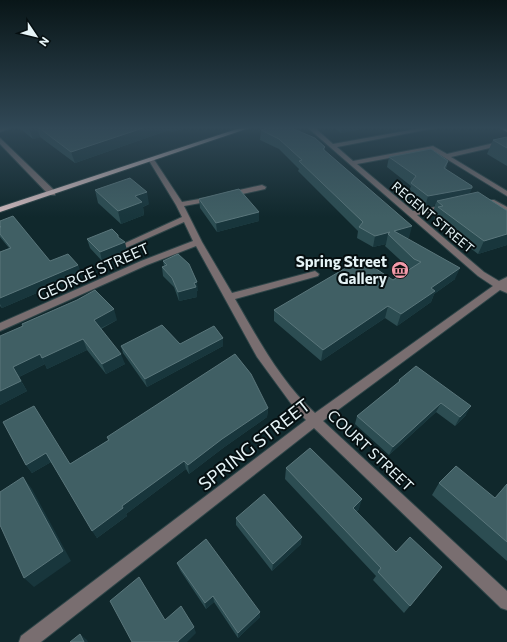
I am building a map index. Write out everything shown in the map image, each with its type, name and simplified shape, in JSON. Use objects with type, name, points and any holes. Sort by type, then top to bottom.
[{"type":"main road","points":[[0,210],[157,157]]},
{"type":"street","points":[[17,157],[52,193]]},
{"type":"street","name":"REGENT STREET","points":[[344,157],[481,274],[504,285]]},
{"type":"street","points":[[351,163],[382,157]]},
{"type":"street","points":[[447,157],[507,194]]},
{"type":"street","name":"COURT STREET","points":[[151,159],[180,205],[198,242],[261,354],[299,406],[507,602]]},
{"type":"street","points":[[180,205],[262,187]]},
{"type":"street","points":[[485,200],[507,210]]},
{"type":"street","points":[[410,214],[455,204]]},
{"type":"street","points":[[125,245],[186,218]]},
{"type":"street","name":"GEORGE STREET","points":[[0,327],[144,263],[198,242]]},
{"type":"street","points":[[229,297],[315,274]]},
{"type":"street","name":"SPRING STREET","points":[[27,642],[315,420],[504,285]]},
{"type":"building","points":[[299,157],[332,157],[412,226],[394,231],[460,268],[431,288],[435,291],[401,314],[388,306],[323,350],[274,310],[361,259],[393,280],[421,262],[414,259],[388,234],[390,232],[375,236],[359,227],[363,222],[299,161],[302,160]]},
{"type":"building","points":[[389,157],[442,157],[448,161],[444,168],[472,186],[472,188],[428,196],[411,183],[416,176]]},
{"type":"building","points":[[130,178],[147,192],[135,196],[142,202],[118,211],[95,190]]},
{"type":"building","points":[[239,189],[259,212],[216,223],[199,199]]},
{"type":"building","points":[[478,192],[507,210],[507,234],[484,241],[438,207],[443,206],[437,201]]},
{"type":"building","points":[[13,216],[50,261],[68,254],[78,265],[0,298],[0,252],[11,248],[0,234],[0,221]]},
{"type":"building","points":[[112,229],[118,237],[125,242],[100,252],[87,239]]},
{"type":"building","points":[[178,254],[189,264],[197,282],[194,283],[196,287],[178,292],[172,278],[162,267],[167,265],[163,261]]},
{"type":"building","points":[[95,290],[114,309],[94,320],[121,354],[102,364],[83,339],[42,358],[40,354],[13,367],[21,381],[0,391],[0,336],[23,326],[22,324],[77,300]]},
{"type":"building","points":[[162,325],[180,344],[214,326],[223,338],[145,379],[121,346]]},
{"type":"building","points":[[235,354],[251,374],[268,408],[222,439],[188,465],[184,461],[122,506],[123,508],[92,531],[46,453],[26,465],[3,422],[34,406],[70,464],[109,440],[107,437]]},
{"type":"building","points":[[416,366],[471,406],[460,417],[441,403],[393,447],[357,416]]},
{"type":"building","points":[[310,448],[362,499],[353,508],[396,552],[410,537],[442,567],[410,606],[378,572],[381,568],[286,468]]},
{"type":"building","points":[[456,466],[495,498],[507,484],[507,542],[439,483]]},
{"type":"building","points":[[23,477],[63,551],[24,578],[0,525],[0,492]]},
{"type":"building","points":[[264,494],[302,537],[273,564],[236,518]]},
{"type":"building","points":[[206,539],[260,612],[238,633],[213,596],[205,603],[177,563]]},
{"type":"building","points":[[139,577],[165,620],[181,606],[194,627],[178,642],[132,642],[110,601]]},
{"type":"building","points":[[80,634],[84,642],[70,642]]},
{"type":"place","name":"Spring Street Gallery","points":[[400,270]]}]
